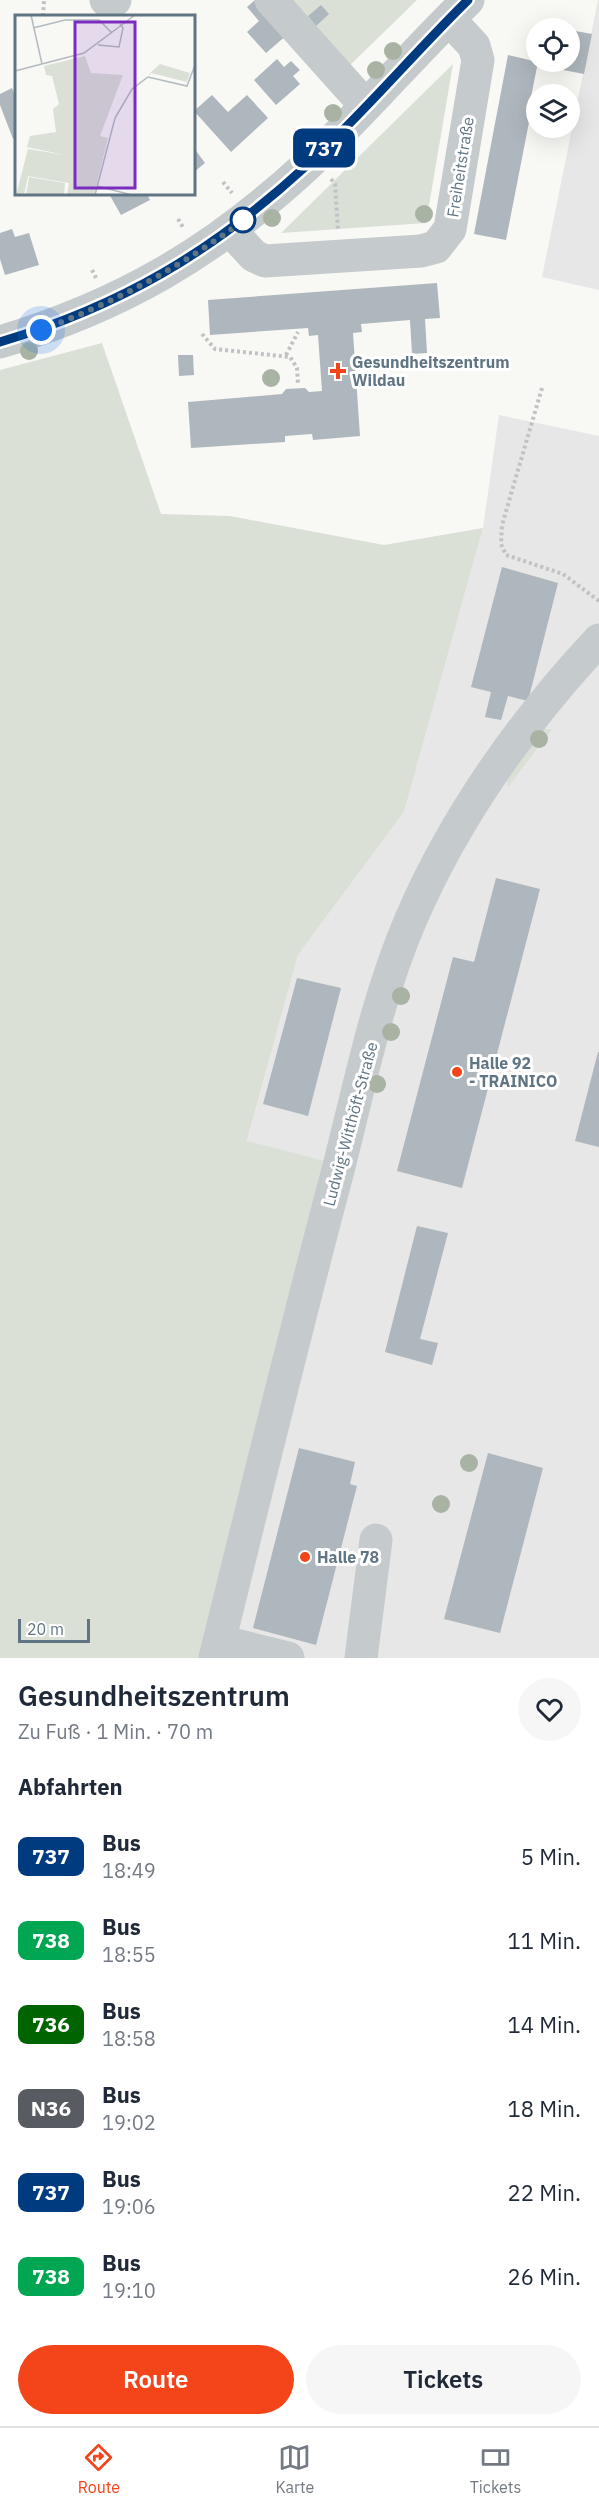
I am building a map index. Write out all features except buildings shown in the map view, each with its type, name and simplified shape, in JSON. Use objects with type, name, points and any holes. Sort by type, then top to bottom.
[{"type":"street","points":[[106,0],[115,0]]},
{"type":"street","points":[[271,0],[365,105]]},
{"type":"street","name":"Freiheitstraße","points":[[0,342],[88,312],[138,289],[183,263],[230,230],[304,168],[458,9],[478,60],[450,229],[436,247],[421,251],[265,261],[254,256],[230,230]]},
{"type":"street","name":"Ludwig-Witthöft-Straße","points":[[217,1649],[303,1302],[395,960],[442,855],[477,797],[569,672],[599,640]]},
{"type":"street","points":[[362,1658],[376,1540]]},
{"type":"street","points":[[217,1649],[288,1658]]},
{"type":"path","points":[[43,15],[44,0]]},
{"type":"path","points":[[324,172],[335,184],[339,256]]},
{"type":"path","points":[[223,182],[234,196]]},
{"type":"path","points":[[178,219],[183,226]]},
{"type":"path","points":[[286,356],[298,332]]},
{"type":"path","points":[[202,334],[215,349],[286,356],[294,361],[298,384]]},
{"type":"path","points":[[542,388],[502,525],[501,544],[506,555],[563,574],[599,601]]},
{"type":"shaded area","points":[[281,0],[417,0],[344,71]]},
{"type":"shaded area","points":[[599,0],[599,290],[542,277],[570,138],[580,138],[580,89]]},
{"type":"shaded area","points":[[453,64],[426,223],[281,233]]},
{"type":"shaded area","points":[[102,343],[161,514],[230,516],[384,545],[483,528],[404,812],[298,955],[247,1141],[325,1161],[205,1658],[0,1658],[0,370]]},
{"type":"shaded area","points":[[499,415],[599,436],[599,1658],[205,1658],[325,1161],[247,1142],[298,955],[404,812],[483,528]]},
{"type":"shaded area","points":[[552,729],[508,787],[505,775],[538,730]]},
{"type":"bus line","name":"737","points":[[0,342],[41,330],[88,312],[138,289],[183,263],[230,230],[304,168],[468,0]]},
{"type":"place","name":"Gesundheitszentrum Wildau","points":[[338,371]]},
{"type":"place","name":"Halle 92 - TRAINICO","points":[[457,1072]]},
{"type":"place","name":"Halle 78","points":[[305,1557]]},
{"type":"route","points":[[41,330],[138,289],[183,263],[249,216],[243,220]]}]
